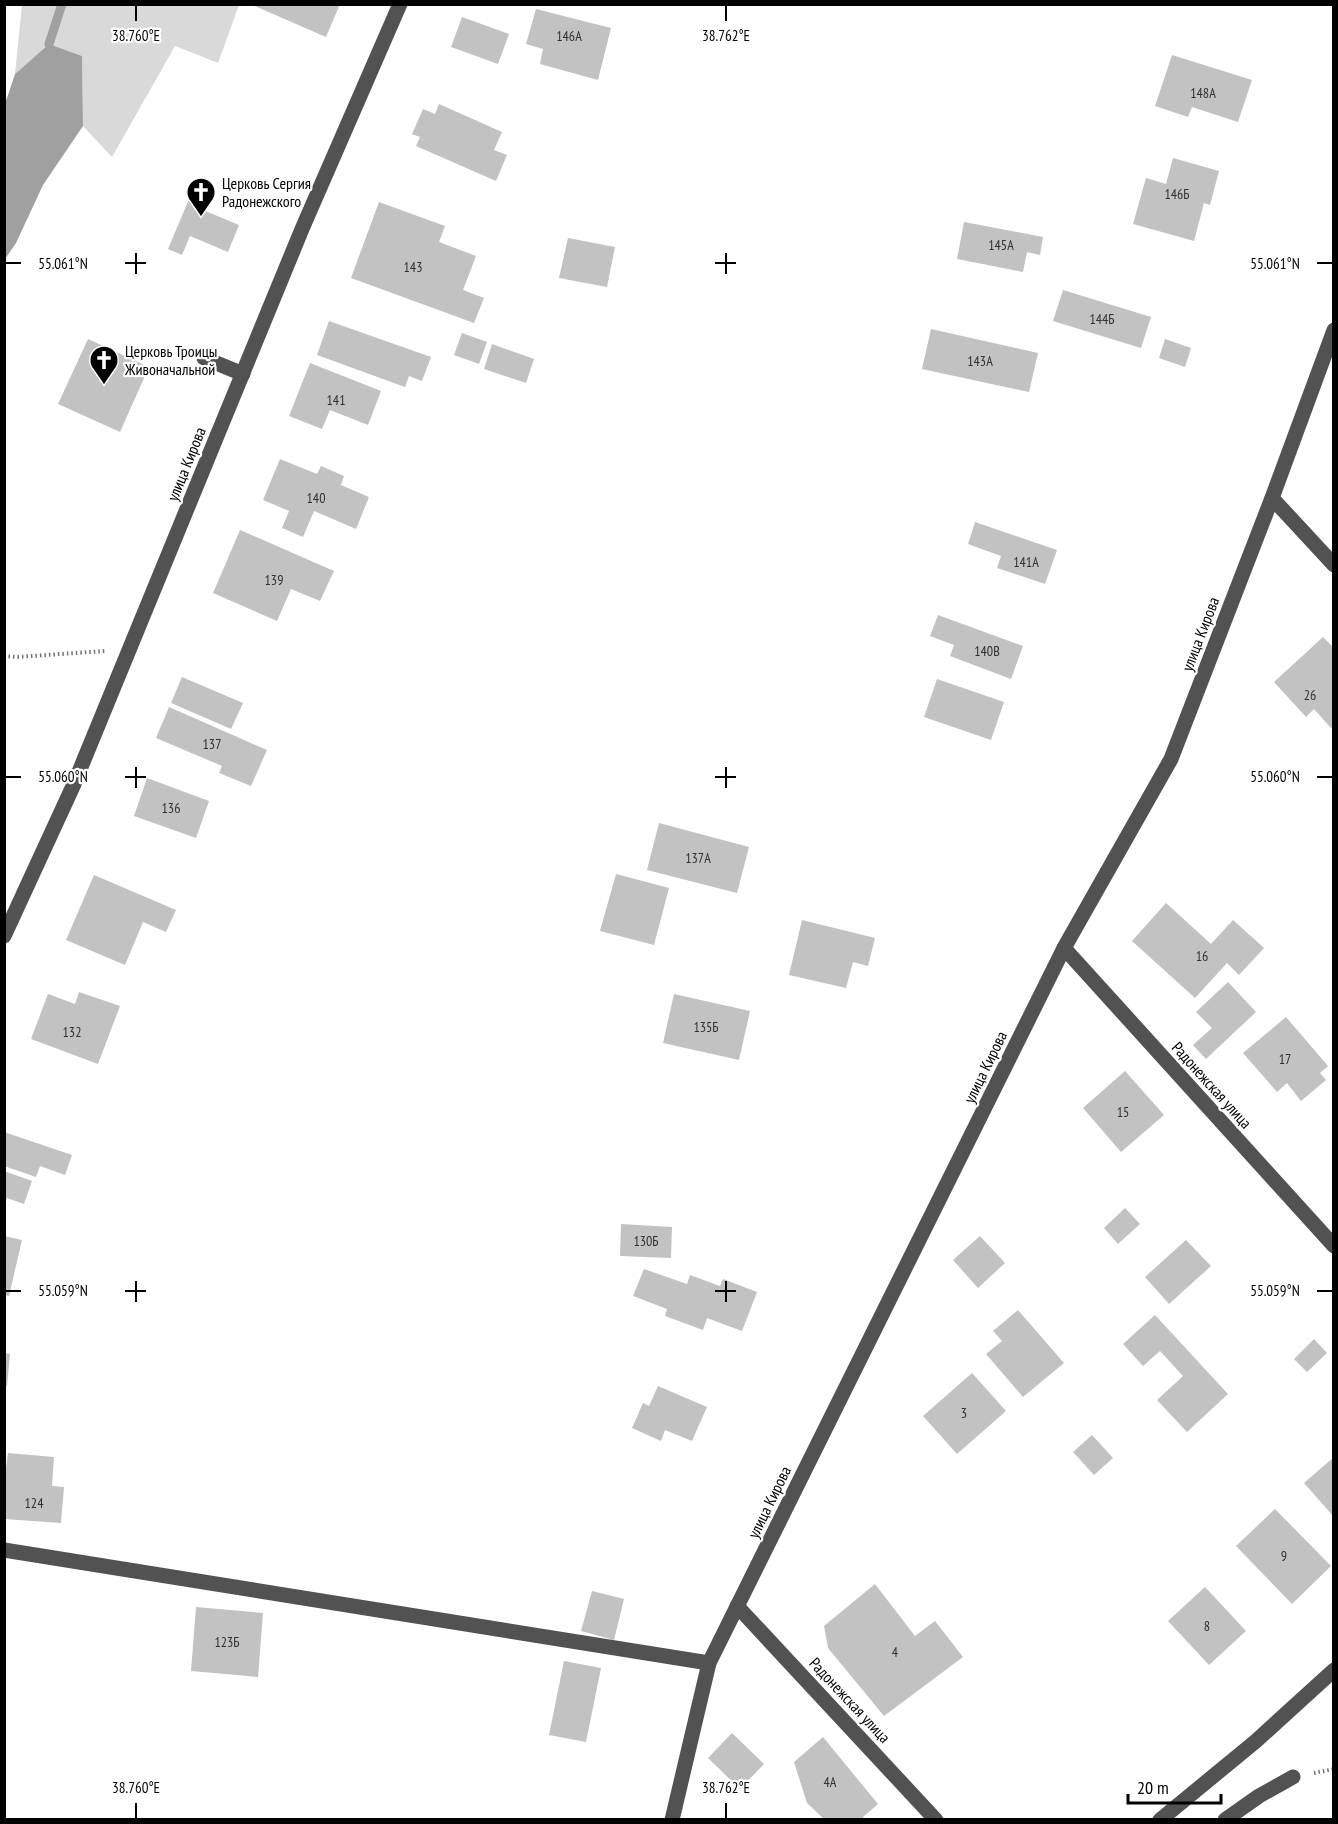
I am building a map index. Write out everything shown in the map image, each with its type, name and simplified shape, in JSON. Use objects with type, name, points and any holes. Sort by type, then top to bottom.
[{"type":"street","name":"улица Кирова","points":[[4,936],[74,784],[302,229],[400,4]]},
{"type":"street","name":"улица Кирова","points":[[672,1820],[709,1663],[1064,948],[1171,759],[1334,330]]},
{"type":"street","points":[[204,358],[243,374]]},
{"type":"street","points":[[1272,498],[1334,565]]},
{"type":"street","name":"Радонежская улица","points":[[1064,948],[1334,1246]]},
{"type":"street","points":[[4,1550],[709,1663]]},
{"type":"street","name":"Радонежская улица","points":[[737,1606],[936,1820]]},
{"type":"street","points":[[1160,1820],[1256,1741],[1334,1670]]},
{"type":"street","points":[[1225,1820],[1258,1796],[1293,1777]]},
{"type":"path","points":[[4,656],[130,650]]},
{"type":"shaded area","points":[[22,5],[239,5],[218,63],[175,46],[112,157],[83,126],[82,56],[49,44],[15,74]]},
{"type":"shaded area","points":[[49,44],[82,56],[83,126],[43,185],[16,243],[5,259],[5,104],[15,74]]},
{"type":"building","points":[[250,4],[340,4],[326,37]]},
{"type":"building","points":[[536,9],[611,28],[598,80],[540,64],[543,49],[526,44]]},
{"type":"building","points":[[462,17],[509,34],[498,64],[451,47]]},
{"type":"building","points":[[1172,55],[1252,80],[1238,122],[1192,107],[1188,117],[1155,106]]},
{"type":"building","points":[[439,104],[502,132],[494,150],[507,155],[496,181],[416,146],[420,137],[412,134],[423,109],[435,114]]},
{"type":"building","points":[[1173,158],[1219,171],[1210,205],[1204,203],[1194,241],[1133,224],[1146,178],[1166,184]]},
{"type":"building","name":"Церковь Сергия Радонежского","points":[[192,192],[208,198],[203,210],[239,225],[228,252],[190,236],[182,255],[168,249]]},
{"type":"building","points":[[379,202],[445,226],[439,242],[476,256],[463,290],[484,298],[474,323],[351,278]]},
{"type":"building","points":[[964,222],[1043,237],[1040,255],[1027,252],[1023,272],[957,259]]},
{"type":"building","points":[[568,238],[615,247],[607,287],[559,278]]},
{"type":"building","points":[[1063,290],[1151,317],[1141,348],[1053,321]]},
{"type":"building","points":[[329,321],[431,357],[422,381],[409,376],[405,387],[317,355]]},
{"type":"building","points":[[931,329],[1038,353],[1029,392],[922,369]]},
{"type":"building","points":[[462,333],[487,342],[479,364],[454,355]]},
{"type":"building","name":"Церковь Троицы Живоначальной","points":[[88,339],[149,367],[120,432],[58,404]]},
{"type":"building","points":[[1165,339],[1191,348],[1185,367],[1159,358]]},
{"type":"building","points":[[492,344],[534,359],[526,383],[484,369]]},
{"type":"building","points":[[310,363],[381,391],[368,425],[330,410],[322,429],[289,416]]},
{"type":"building","points":[[280,459],[317,474],[321,466],[344,476],[341,485],[369,497],[356,529],[314,511],[303,537],[282,528],[289,511],[263,500]]},
{"type":"building","points":[[975,522],[1057,550],[1045,584],[997,568],[1001,556],[968,544]]},
{"type":"building","points":[[240,530],[334,571],[320,601],[291,589],[277,621],[213,593]]},
{"type":"building","points":[[938,615],[1023,646],[1011,679],[950,656],[954,645],[930,636]]},
{"type":"building","points":[[1323,637],[1334,648],[1334,726],[1331,728],[1314,709],[1306,717],[1274,682]]},
{"type":"building","points":[[182,677],[243,703],[231,729],[171,703]]},
{"type":"building","points":[[937,679],[1004,702],[991,740],[924,717]]},
{"type":"building","points":[[169,707],[267,750],[251,786],[219,773],[222,766],[156,738]]},
{"type":"building","points":[[147,778],[209,801],[196,838],[134,816]]},
{"type":"building","points":[[659,823],[749,847],[737,893],[647,870]]},
{"type":"building","points":[[616,874],[669,888],[654,945],[600,931]]},
{"type":"building","points":[[94,875],[176,910],[166,932],[143,922],[125,965],[66,940]]},
{"type":"building","points":[[1166,903],[1211,944],[1233,920],[1264,948],[1239,975],[1227,963],[1195,998],[1132,941]]},
{"type":"building","points":[[802,920],[875,938],[868,966],[853,962],[846,988],[789,975]]},
{"type":"building","points":[[1228,982],[1256,1012],[1206,1059],[1193,1045],[1212,1028],[1196,1012]]},
{"type":"building","points":[[79,992],[120,1006],[98,1064],[31,1039],[48,994],[75,1004]]},
{"type":"building","points":[[674,994],[750,1011],[739,1060],[663,1043]]},
{"type":"building","points":[[1286,1017],[1328,1066],[1320,1073],[1326,1080],[1301,1101],[1287,1083],[1277,1092],[1243,1053]]},
{"type":"building","points":[[1125,1071],[1164,1115],[1121,1152],[1083,1108]]},
{"type":"building","points":[[4,1132],[72,1155],[65,1175],[40,1166],[36,1177],[4,1166]]},
{"type":"building","points":[[4,1171],[32,1181],[24,1204],[7,1198],[4,1205]]},
{"type":"building","points":[[1125,1208],[1140,1224],[1118,1244],[1104,1228]]},
{"type":"building","points":[[621,1224],[672,1227],[671,1258],[620,1256]]},
{"type":"building","points":[[4,1236],[22,1240],[9,1296],[4,1295]]},
{"type":"building","points":[[980,1236],[1005,1263],[978,1288],[953,1260]]},
{"type":"building","points":[[1186,1240],[1211,1266],[1169,1304],[1145,1277]]},
{"type":"building","points":[[644,1269],[687,1284],[690,1275],[720,1286],[723,1279],[757,1292],[742,1331],[707,1318],[703,1330],[665,1316],[667,1309],[633,1296]]},
{"type":"building","points":[[1018,1310],[1064,1363],[1023,1397],[986,1354],[1002,1341],[993,1331]]},
{"type":"building","points":[[1155,1315],[1228,1394],[1187,1432],[1157,1400],[1183,1376],[1160,1351],[1143,1366],[1123,1344]]},
{"type":"building","points":[[1314,1339],[1327,1353],[1307,1372],[1294,1359]]},
{"type":"building","points":[[4,1353],[10,1354],[7,1386],[4,1385]]},
{"type":"building","points":[[972,1373],[1006,1411],[957,1454],[923,1416]]},
{"type":"building","points":[[658,1386],[707,1407],[692,1441],[665,1430],[661,1441],[632,1428],[643,1403],[649,1406]]},
{"type":"building","points":[[1092,1435],[1113,1458],[1094,1475],[1073,1452]]},
{"type":"building","points":[[8,1453],[54,1457],[52,1486],[64,1487],[61,1523],[4,1519],[4,1483]]},
{"type":"building","points":[[1334,1457],[1334,1517],[1304,1483]]},
{"type":"building","points":[[1275,1509],[1331,1566],[1292,1604],[1236,1546]]},
{"type":"building","points":[[875,1584],[915,1636],[935,1621],[963,1657],[884,1716],[828,1648],[824,1626]]},
{"type":"building","points":[[1205,1587],[1246,1631],[1209,1665],[1168,1621]]},
{"type":"building","points":[[592,1591],[624,1599],[614,1640],[581,1631]]},
{"type":"building","points":[[196,1607],[263,1613],[258,1677],[191,1671]]},
{"type":"building","points":[[564,1661],[601,1668],[586,1742],[549,1735]]},
{"type":"building","points":[[732,1733],[764,1764],[740,1789],[708,1758]]},
{"type":"building","points":[[823,1737],[878,1804],[863,1817],[865,1820],[825,1820],[807,1803],[794,1762]]},
{"type":"waterway","points":[[49,44],[62,4]]},
{"type":"place","name":"Церковь Сергия Радонежского","points":[[201,218]]},
{"type":"place","name":"Церковь Троицы Живоначальной","points":[[104,386]]}]
